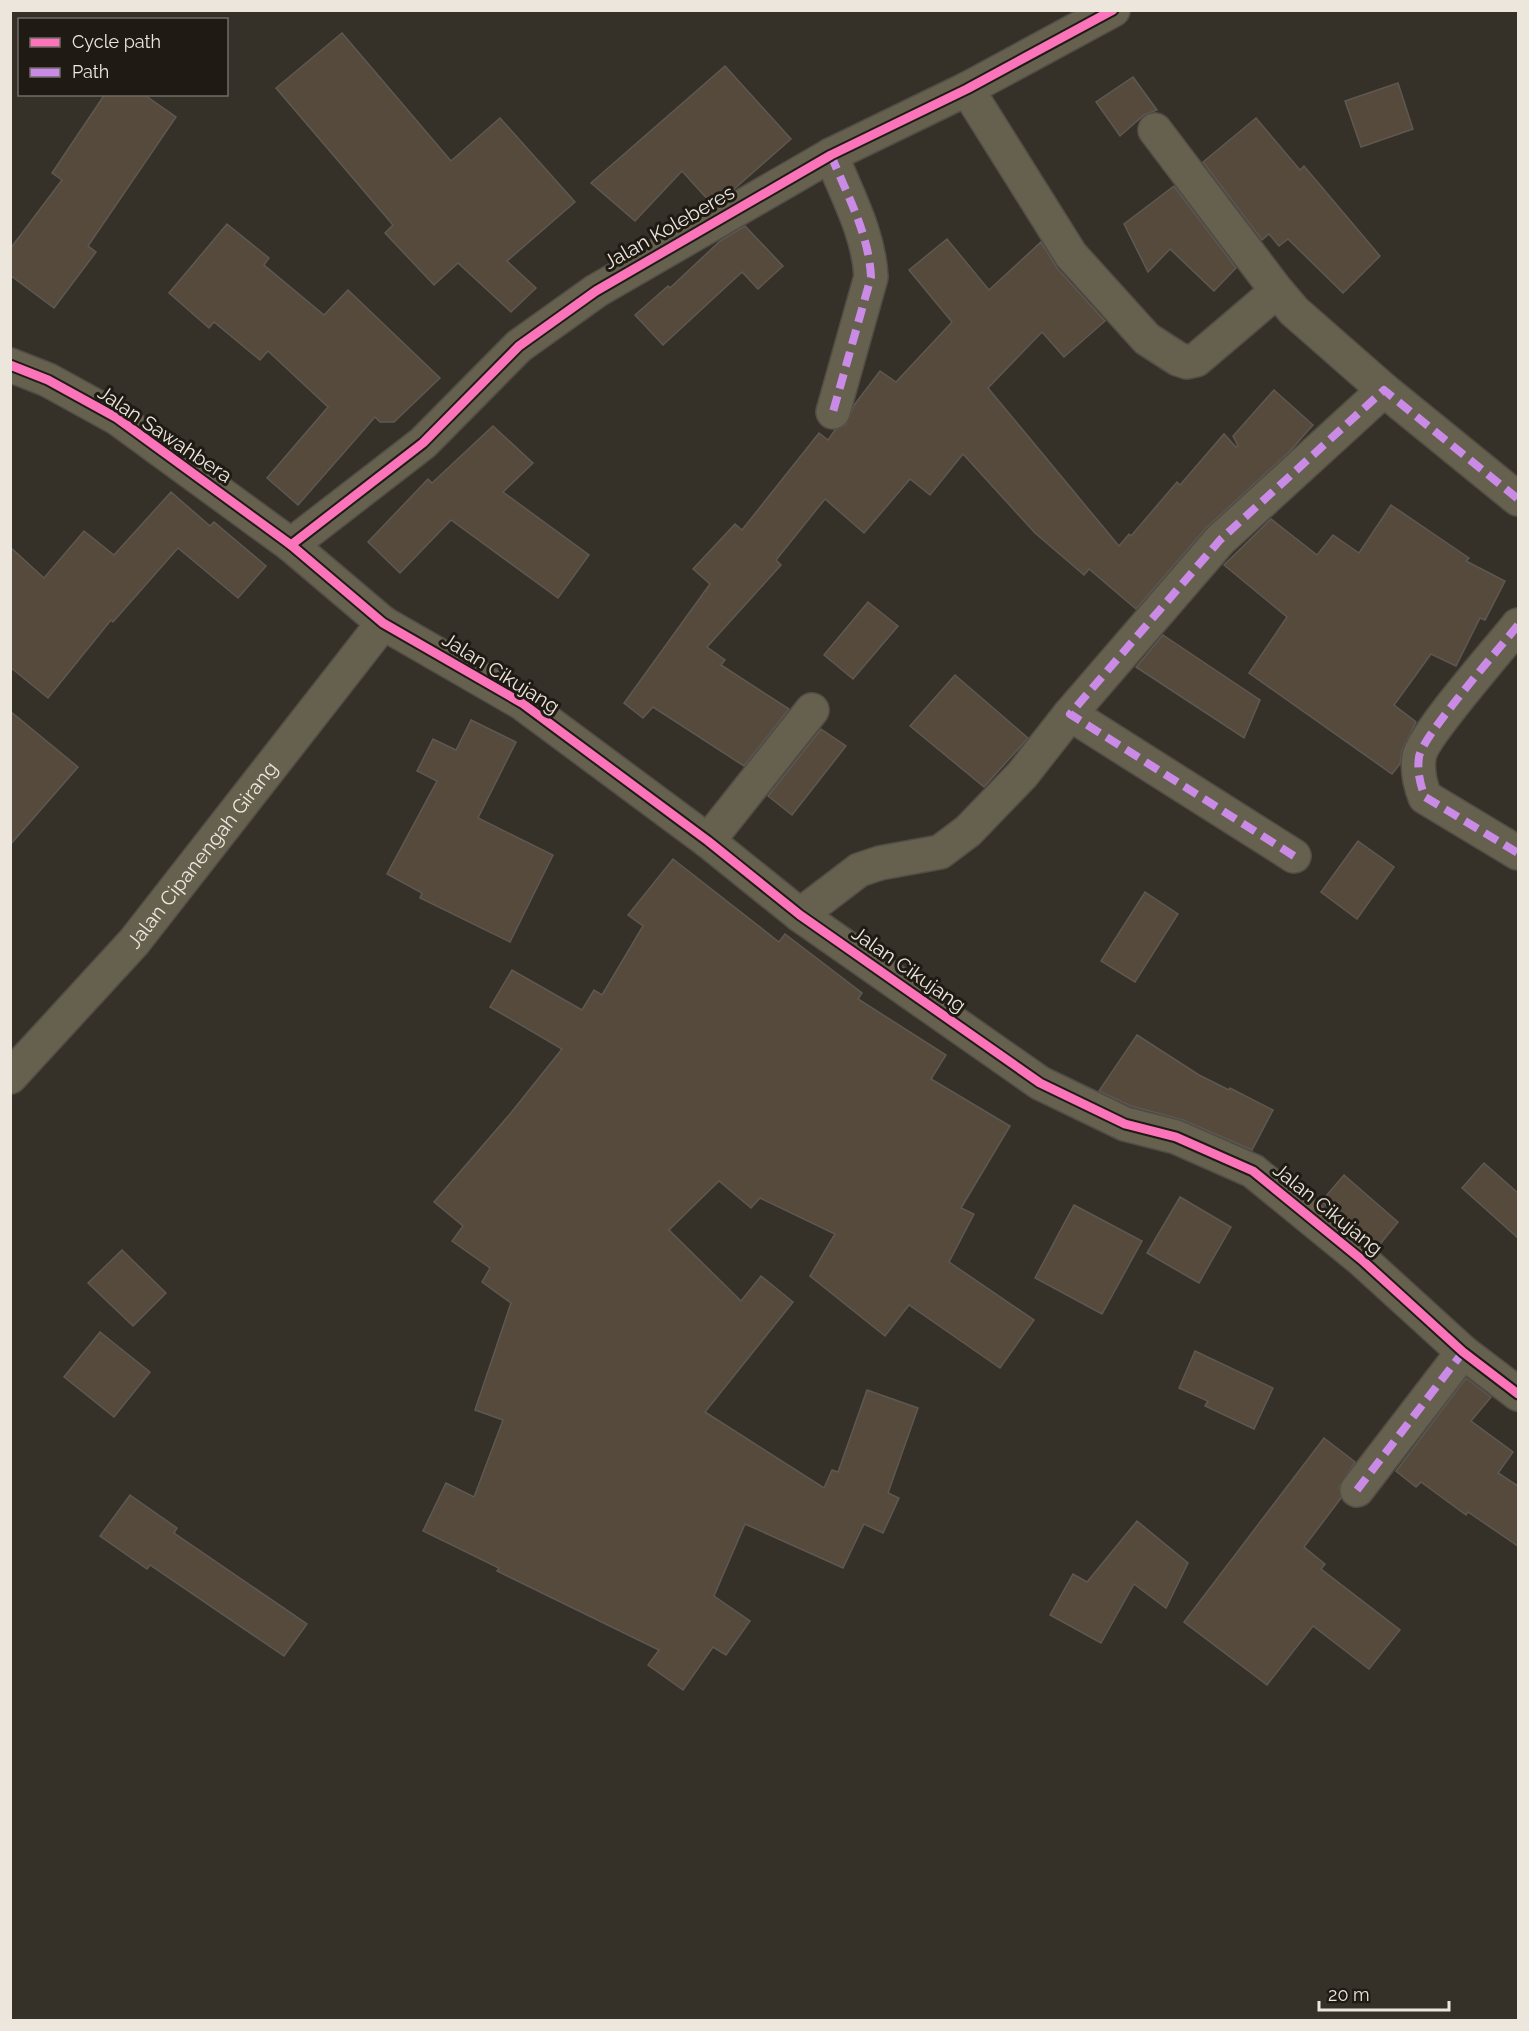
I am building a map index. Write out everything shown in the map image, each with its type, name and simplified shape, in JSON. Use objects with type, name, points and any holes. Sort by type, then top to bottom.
[{"type":"street","name":"Jalan Koleberes","points":[[291,545],[423,443],[529,339],[596,291],[831,155],[967,89],[1113,10]]},
{"type":"street","points":[[967,89],[1071,255],[1147,339],[1178,359],[1187,362],[1196,360],[1276,291]]},
{"type":"street","points":[[1155,130],[1276,291],[1294,311],[1384,390],[1518,499]]},
{"type":"street","points":[[831,155],[860,223],[870,258],[871,277],[833,412]]},
{"type":"street","name":"Jalan Sawahbera","points":[[10,365],[48,380],[117,418],[291,545]]},
{"type":"street","points":[[800,915],[859,870],[880,862],[940,852],[968,831],[1022,775],[1070,714],[1220,540],[1384,390]]},
{"type":"street","name":"Jalan Cikujang","points":[[291,545],[383,622],[522,703],[708,841],[800,915],[1040,1083],[1125,1124],[1176,1137],[1253,1171],[1362,1260],[1463,1352],[1518,1394]]},
{"type":"street","name":"Jalan Cipanengah Girang","points":[[10,1077],[134,942],[383,622]]},
{"type":"street","points":[[1518,625],[1440,722],[1419,755],[1420,782],[1425,797],[1518,853]]},
{"type":"street","points":[[708,841],[812,710]]},
{"type":"street","points":[[1070,714],[1294,856]]},
{"type":"street","points":[[1357,1490],[1463,1352]]},
{"type":"building","points":[[342,33],[451,161],[500,118],[575,202],[507,261],[536,288],[511,312],[458,263],[434,285],[385,233],[393,225],[276,88]]},
{"type":"building","points":[[725,66],[791,139],[733,190],[711,203],[682,171],[635,221],[591,183]]},
{"type":"building","points":[[1133,77],[1157,110],[1144,115],[1120,136],[1096,102]]},
{"type":"building","points":[[1398,83],[1413,129],[1361,147],[1345,101]]},
{"type":"building","points":[[104,96],[146,96],[176,117],[88,246],[96,252],[54,308],[10,275],[10,249],[62,180],[52,173]]},
{"type":"building","points":[[1256,118],[1300,170],[1304,166],[1380,256],[1343,293],[1288,239],[1279,246],[1269,234],[1262,240],[1203,162]]},
{"type":"building","points":[[1174,186],[1236,268],[1214,291],[1170,249],[1148,272],[1124,224]]},
{"type":"building","points":[[227,224],[269,258],[264,265],[324,315],[348,290],[440,378],[394,422],[380,422],[375,417],[298,505],[267,478],[328,407],[268,351],[260,360],[214,322],[209,328],[169,293]]},
{"type":"building","points":[[745,226],[783,266],[758,289],[742,272],[663,345],[635,315],[668,286],[670,288],[720,241]]},
{"type":"building","points":[[947,239],[989,290],[1041,242],[1057,268],[1105,321],[1064,357],[1042,332],[988,388],[1119,546],[1129,534],[1131,536],[1177,482],[1180,485],[1224,434],[1236,447],[1238,446],[1233,436],[1274,390],[1313,425],[1290,451],[1206,528],[1136,609],[1089,569],[1084,575],[1035,533],[963,454],[930,495],[910,479],[864,533],[825,499],[776,560],[781,565],[707,647],[725,660],[721,665],[789,709],[744,766],[653,707],[643,718],[624,703],[710,584],[693,569],[735,524],[742,530],[819,433],[828,440],[835,430],[846,425],[855,404],[880,371],[896,382],[952,322],[909,270]]},
{"type":"building","points":[[493,426],[533,463],[503,492],[589,555],[558,598],[451,520],[400,573],[368,542],[428,479],[432,483]]},
{"type":"building","points":[[171,492],[210,526],[214,522],[266,566],[238,598],[178,548],[113,622],[111,620],[48,698],[10,667],[10,547],[44,578],[84,531],[114,555]]},
{"type":"building","points":[[1391,505],[1469,558],[1466,561],[1505,581],[1485,620],[1480,618],[1456,666],[1431,654],[1394,705],[1416,722],[1402,750],[1400,764],[1392,774],[1249,673],[1287,617],[1224,565],[1271,519],[1317,555],[1333,535],[1359,553]]},
{"type":"building","points":[[868,602],[898,626],[853,679],[824,655]]},
{"type":"building","points":[[1163,635],[1260,700],[1244,738],[1136,667]]},
{"type":"building","points":[[955,675],[1028,738],[984,787],[910,726]]},
{"type":"building","points":[[10,711],[78,767],[10,845]]},
{"type":"building","points":[[471,720],[516,742],[478,818],[553,855],[510,942],[420,898],[422,893],[387,874],[437,781],[417,771],[433,739],[456,750]]},
{"type":"building","points":[[821,729],[846,746],[792,815],[768,796]]},
{"type":"building","points":[[1358,841],[1394,867],[1357,919],[1321,892]]},
{"type":"building","points":[[673,859],[779,942],[785,934],[862,993],[858,999],[946,1055],[931,1079],[1010,1126],[961,1208],[974,1214],[949,1262],[1034,1320],[1000,1368],[909,1305],[885,1336],[810,1276],[835,1234],[760,1198],[751,1208],[719,1181],[669,1230],[741,1301],[761,1276],[793,1302],[705,1412],[824,1488],[832,1470],[838,1472],[867,1390],[918,1408],[888,1493],[899,1498],[883,1533],[864,1524],[843,1568],[745,1524],[714,1596],[750,1621],[726,1655],[713,1647],[683,1690],[648,1665],[659,1650],[497,1571],[499,1568],[423,1531],[446,1483],[474,1497],[503,1420],[475,1410],[511,1303],[482,1282],[490,1268],[452,1241],[463,1226],[434,1202],[510,1114],[562,1049],[490,1007],[512,970],[582,1010],[594,990],[602,995],[643,926],[628,915]]},
{"type":"building","points":[[1145,892],[1178,914],[1135,982],[1101,961]]},
{"type":"building","points":[[1137,1035],[1199,1075],[1273,1110],[1252,1150],[1183,1120],[1131,1106],[1099,1091]]},
{"type":"building","points":[[1484,1163],[1518,1193],[1518,1238],[1462,1188]]},
{"type":"building","points":[[1344,1175],[1398,1222],[1377,1248],[1321,1202]]},
{"type":"building","points":[[1180,1197],[1231,1227],[1199,1283],[1147,1253]]},
{"type":"building","points":[[1074,1205],[1142,1241],[1102,1314],[1035,1278]]},
{"type":"building","points":[[122,1250],[166,1293],[133,1326],[88,1283]]},
{"type":"building","points":[[100,1332],[150,1372],[114,1417],[64,1377]]},
{"type":"building","points":[[1195,1351],[1273,1388],[1254,1429],[1205,1406],[1208,1401],[1179,1388]]},
{"type":"building","points":[[1466,1378],[1491,1397],[1471,1421],[1513,1452],[1498,1473],[1518,1486],[1518,1546],[1468,1512],[1466,1515],[1421,1482],[1416,1487],[1396,1471]]},
{"type":"building","points":[[1324,1438],[1355,1462],[1339,1487],[1341,1498],[1304,1547],[1325,1564],[1321,1569],[1400,1630],[1369,1669],[1313,1626],[1267,1685],[1184,1622]]},
{"type":"building","points":[[130,1495],[177,1528],[174,1533],[307,1624],[284,1656],[150,1565],[147,1569],[100,1536]]},
{"type":"building","points":[[1137,1521],[1188,1563],[1166,1608],[1134,1584],[1101,1643],[1050,1615],[1073,1574],[1087,1582]]},
{"type":"marked path","points":[[831,155],[862,230],[871,277],[833,412]]},
{"type":"marked path","points":[[1294,856],[1070,714],[1220,540],[1384,390],[1518,499]]},
{"type":"marked path","points":[[1518,625],[1433,731],[1423,746],[1418,767],[1425,797],[1518,853]]},
{"type":"marked path","points":[[1357,1490],[1463,1352]]},
{"type":"cycle path","points":[[291,545],[423,443],[519,346],[596,291],[831,155],[967,89],[1113,10]]},
{"type":"cycle path","points":[[10,365],[48,380],[117,418],[291,545],[383,623],[522,703],[708,841],[800,915],[1040,1083],[1125,1124],[1176,1137],[1253,1171],[1362,1260],[1463,1352],[1518,1394]]}]
